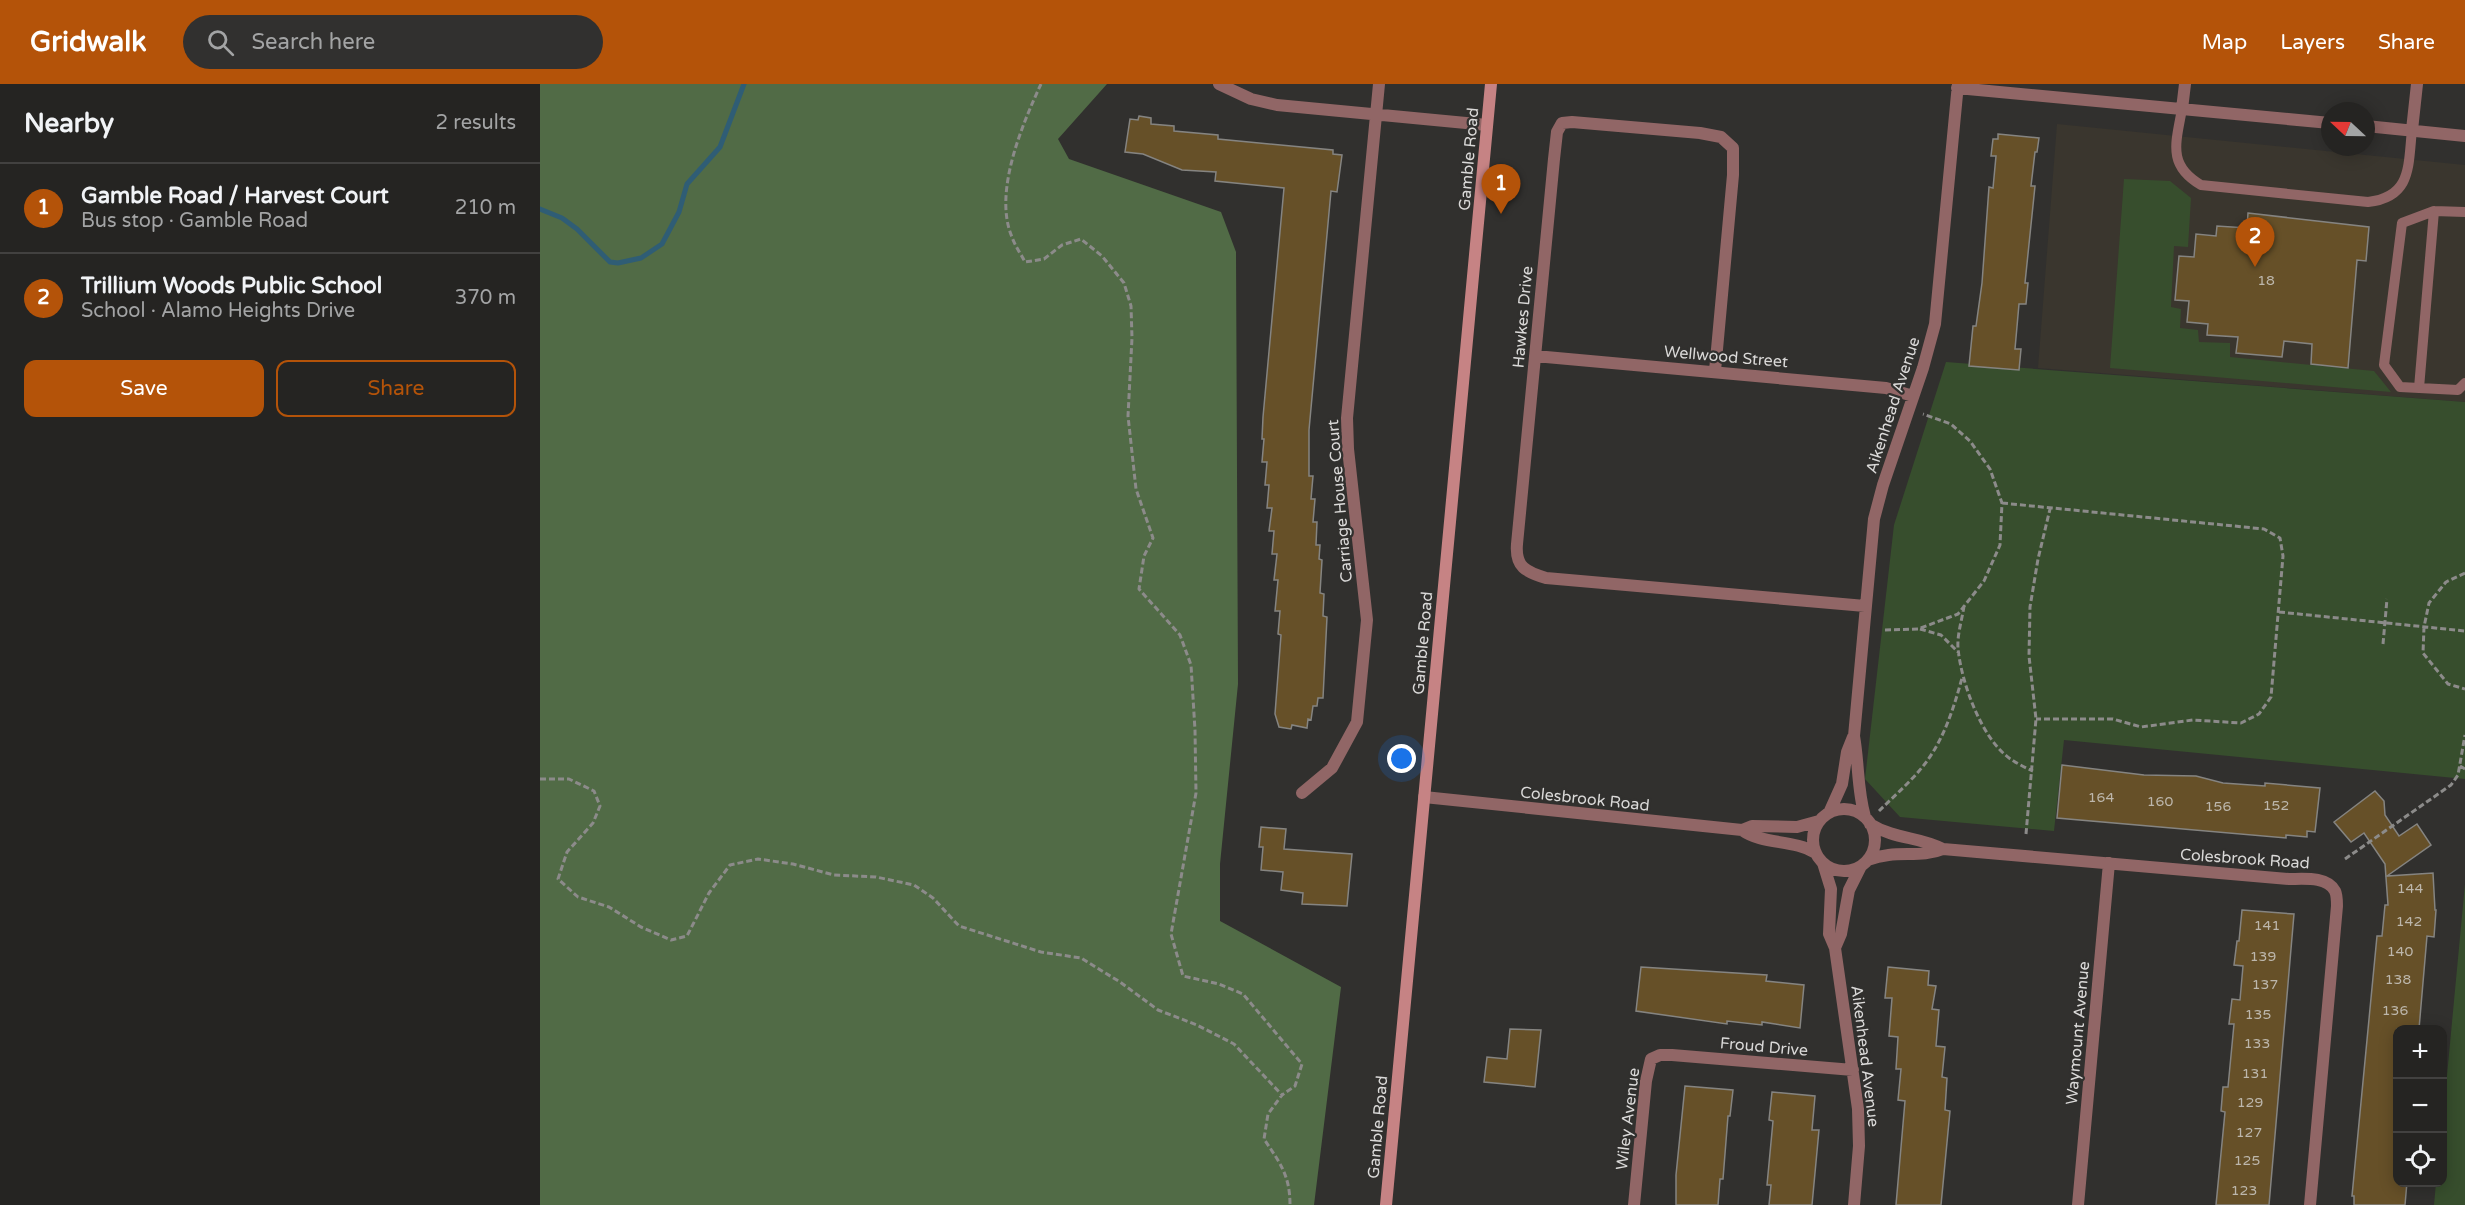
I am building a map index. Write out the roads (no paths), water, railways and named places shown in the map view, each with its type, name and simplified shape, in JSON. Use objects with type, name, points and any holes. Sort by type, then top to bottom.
[{"type":"main road","name":"Gamble Road","points":[[1386,1205],[1491,84]]},
{"type":"street","points":[[1219,84],[1251,99],[1277,105],[1487,124]]},
{"type":"street","name":"Carriage House Court","points":[[1302,793],[1332,768],[1357,723],[1363,678],[1366,620],[1347,418],[1379,84]]},
{"type":"street","points":[[2182,109],[2184,84]]},
{"type":"street","points":[[2412,130],[2417,84]]},
{"type":"street","points":[[1957,86],[2321,122]]},
{"type":"street","name":"Aikenhead Avenue","points":[[1868,820],[1858,787],[1858,759],[1854,736],[1865,606],[1878,501],[1935,324],[1957,86]]},
{"type":"street","name":"Hawkes Drive","points":[[1715,371],[1733,175],[1732,147],[1721,137],[1700,133],[1562,123],[1557,132],[1535,356],[1516,554],[1519,564],[1531,574],[1546,578],[1865,606]]},
{"type":"street","points":[[2375,127],[2465,135]]},
{"type":"street","name":"Wellwood Street","points":[[1535,356],[1887,388],[1913,396]]},
{"type":"street","name":"Aikenhead Avenue","points":[[1829,813],[1842,784],[1847,752],[1854,736]]},
{"type":"street","name":"Colesbrook Road","points":[[1424,797],[1742,830],[1752,826],[1797,827],[1819,821]]},
{"type":"street","points":[[1848,809],[1868,820],[1875,841],[1864,863],[1851,870],[1841,871],[1831,869],[1819,858],[1813,837],[1819,821],[1829,813],[1848,809]]},
{"type":"street","name":"Colesbrook Road","points":[[1868,820],[1889,835],[1932,843],[1943,849],[2289,879],[2310,878],[2326,883],[2335,892],[2337,906],[2310,1205]]},
{"type":"street","name":"Colesbrook Road","points":[[1742,830],[1752,837],[1793,844],[1819,858]]},
{"type":"street","name":"Colesbrook Road","points":[[1864,863],[1882,854],[1932,854],[1943,849]]},
{"type":"street","name":"Aikenhead Avenue","points":[[1819,858],[1831,889],[1829,934],[1835,948],[1859,1128],[1854,1205]]},
{"type":"street","name":"Aikenhead Avenue","points":[[1835,948],[1842,934],[1849,890],[1864,863]]},
{"type":"street","name":"Waymount Avenue","points":[[2078,1205],[2109,863]]},
{"type":"street","name":"Wiley Avenue","points":[[1634,1205],[1647,1069],[1652,1059],[1660,1055],[1672,1055]]},
{"type":"street","name":"Froud Drive","points":[[1672,1055],[1853,1070]]},
{"type":"lane","points":[[2182,109],[2176,149],[2178,162],[2181,170],[2188,177],[2201,185],[2368,202],[2384,200],[2396,193],[2404,182],[2412,130]]},
{"type":"lane","points":[[2465,212],[2434,211],[2402,223],[2384,365],[2400,387],[2458,390],[2465,383]]},
{"type":"lane","points":[[2419,388],[2434,211]]},
{"type":"waterway","points":[[540,209],[562,218],[577,229],[610,262],[618,263],[641,258],[662,244],[679,212],[687,184],[720,147],[744,84]]},
{"type":"place","name":"Gamble Road / Harvest Court","points":[[1501,214]]},
{"type":"place","name":"Trillium Woods Public School","points":[[2255,267]]}]
